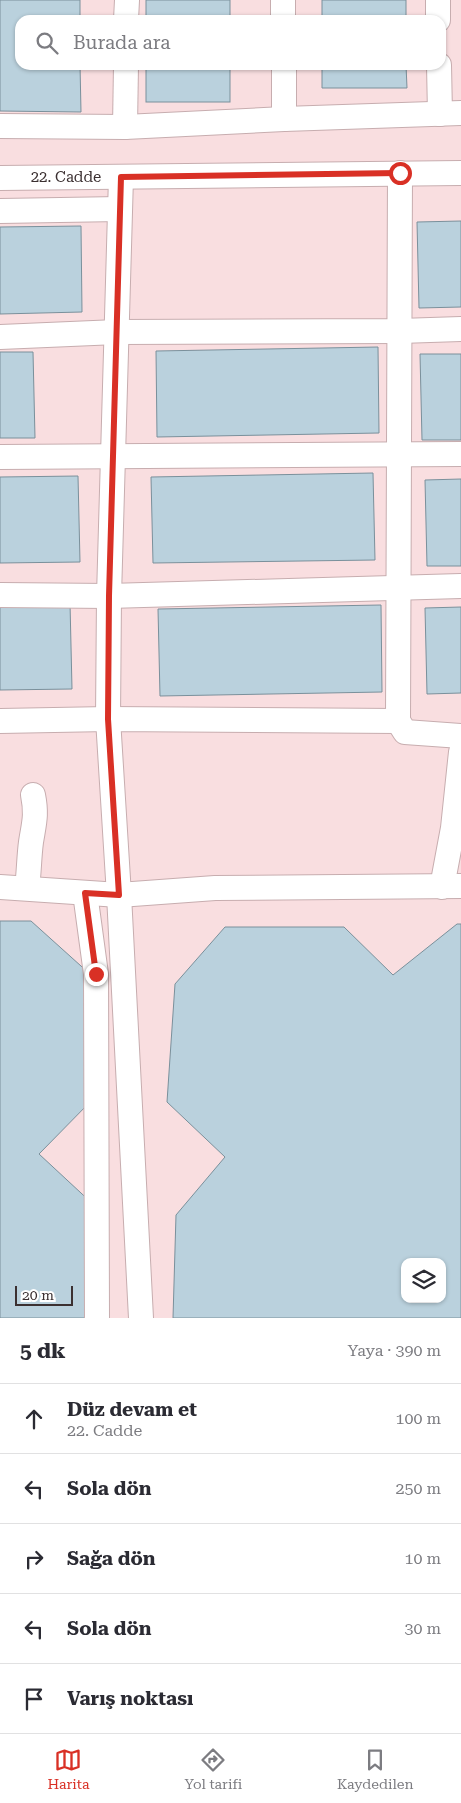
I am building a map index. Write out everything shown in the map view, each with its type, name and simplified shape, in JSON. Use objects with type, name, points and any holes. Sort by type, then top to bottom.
[{"type":"street","points":[[126,15],[127,0]]},
{"type":"street","points":[[283,0],[283,15]]},
{"type":"street","points":[[438,0],[438,15]]},
{"type":"street","points":[[125,127],[126,70]]},
{"type":"street","points":[[284,70],[284,119]]},
{"type":"street","points":[[0,126],[125,127],[450,113],[440,70]]},
{"type":"street","points":[[400,173],[398,721],[405,732],[461,736]]},
{"type":"street","name":"22. Cadde","points":[[0,178],[461,173]]},
{"type":"street","points":[[121,177],[109,596],[108,719],[141,1318]]},
{"type":"street","points":[[0,211],[120,209]]},
{"type":"street","points":[[0,337],[117,332],[461,329]]},
{"type":"street","points":[[0,457],[461,454]]},
{"type":"street","points":[[0,595],[109,596],[399,586],[461,586]]},
{"type":"street","points":[[0,720],[398,721]]},
{"type":"street","points":[[0,887],[119,895],[215,888],[452,886],[452,828],[461,752]]},
{"type":"street","points":[[27,888],[31,841],[36,818],[34,795]]},
{"type":"street","points":[[85,893],[96,974],[97,1318]]},
{"type":"building","points":[[0,0],[80,0],[80,15],[15,15],[15,70],[80,70],[81,112],[0,111]]},
{"type":"building","points":[[146,0],[230,0],[230,15],[146,15]]},
{"type":"building","points":[[322,0],[406,0],[406,15],[322,15]]},
{"type":"building","points":[[146,70],[230,70],[230,102],[146,102]]},
{"type":"building","points":[[322,70],[406,70],[407,88],[322,88]]},
{"type":"building","points":[[461,221],[461,307],[419,308],[417,222]]},
{"type":"building","points":[[81,226],[82,312],[0,314],[0,227]]},
{"type":"building","points":[[378,347],[379,433],[157,437],[156,351]]},
{"type":"building","points":[[0,352],[33,352],[35,438],[0,438]]},
{"type":"building","points":[[420,354],[461,354],[461,440],[422,440]]},
{"type":"building","points":[[373,473],[375,560],[153,563],[151,477]]},
{"type":"building","points":[[78,476],[80,562],[0,563],[0,477]]},
{"type":"building","points":[[461,479],[461,566],[427,566],[425,480]]},
{"type":"building","points":[[70,603],[72,689],[0,690],[0,604]]},
{"type":"building","points":[[381,605],[382,692],[160,696],[158,609]]},
{"type":"building","points":[[461,607],[461,693],[427,694],[425,608]]},
{"type":"building","points":[[0,921],[31,921],[91,975],[92,1100],[39,1154],[95,1206],[95,1318],[0,1318]]},
{"type":"building","points":[[457,924],[461,924],[461,1318],[173,1318],[176,1215],[225,1157],[167,1102],[175,984],[225,927],[344,927],[393,975]]},
{"type":"route","points":[[96,974],[85,893],[119,895],[108,719],[109,596],[121,177],[400,173]]}]
